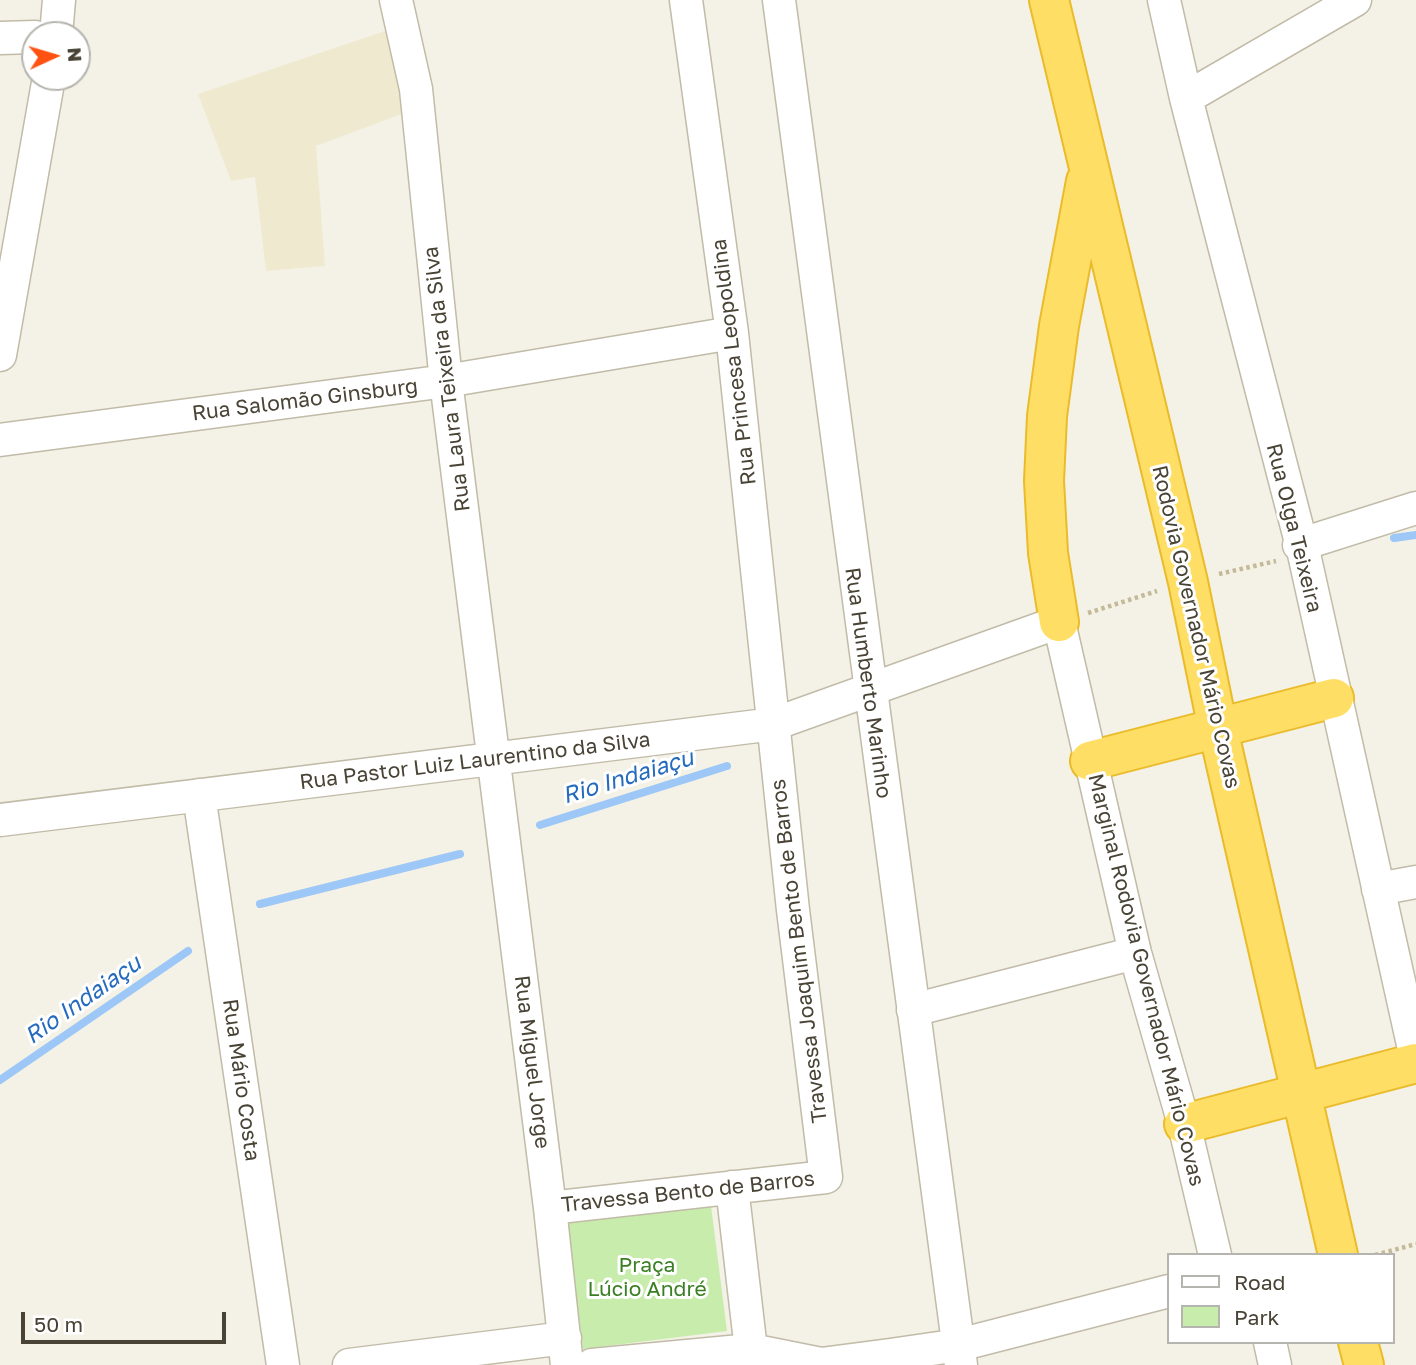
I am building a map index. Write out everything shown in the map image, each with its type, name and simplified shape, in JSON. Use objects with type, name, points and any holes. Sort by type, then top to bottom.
[{"type":"highway","name":"Rodovia Governador Mário Covas","points":[[1049,0],[1188,582],[1218,729],[1338,1253]]},
{"type":"highway","points":[[1059,622],[1048,553],[1044,481],[1047,416],[1059,326],[1089,165]]},
{"type":"highway","points":[[1090,761],[1334,698]]},
{"type":"highway","points":[[1184,1124],[1300,1096],[1416,1061]]},
{"type":"highway","points":[[1359,1344],[1364,1365]]},
{"type":"street","points":[[57,21],[59,0]]},
{"type":"street","name":"Rua Laura Teixeira da Silva","points":[[396,0],[416,89],[446,381],[494,759]]},
{"type":"street","name":"Rua Princesa Leopoldina","points":[[687,0],[732,333],[774,724]]},
{"type":"street","name":"Rua Humberto Marinho","points":[[779,0],[869,692],[960,1355]]},
{"type":"street","name":"Rua Olga Teixeira","points":[[1164,0],[1186,98],[1299,545],[1416,1061]]},
{"type":"street","points":[[1186,98],[1355,0]]},
{"type":"street","points":[[0,38],[21,37]]},
{"type":"street","points":[[0,355],[47,91]]},
{"type":"street","name":"Rua Salomão Ginsburg","points":[[0,440],[446,381],[732,333]]},
{"type":"street","points":[[1299,545],[1416,508]]},
{"type":"street","name":"Rua Pastor Luiz Laurentino da Silva","points":[[0,820],[774,724],[1059,622]]},
{"type":"street","name":"Marginal Rodovia Governador Mário Covas","points":[[1059,622],[1135,953],[1184,1124],[1214,1253]]},
{"type":"street","name":"Travessa Joaquim Bento de Barros","points":[[774,724],[793,910],[826,1177]]},
{"type":"street","name":"Rua Miguel Jorge","points":[[494,759],[566,1351]]},
{"type":"street","name":"Rua Mário Costa","points":[[200,795],[283,1365]]},
{"type":"street","points":[[1378,889],[1416,882]]},
{"type":"street","points":[[913,1010],[1135,953]]},
{"type":"street","name":"Travessa Bento de Barros","points":[[550,1208],[826,1177]]},
{"type":"street","points":[[732,1187],[751,1350]]},
{"type":"street","points":[[592,1365],[751,1350],[821,1364],[960,1355],[1168,1291]]},
{"type":"street","points":[[1270,1344],[1275,1365]]},
{"type":"street","points":[[349,1365],[566,1351]]},
{"type":"path","points":[[1382,1253],[1416,1244]]},
{"type":"shaded area","points":[[388,30],[404,113],[316,146],[325,266],[266,271],[255,177],[231,181],[198,94]]},
{"type":"green space","name":"Praça Lúcio André","points":[[711,1206],[727,1331],[583,1349],[567,1223]]},
{"type":"waterway","name":"Rio Indaiaçu","points":[[1394,538],[1416,535]]},
{"type":"waterway","name":"Rio Indaiaçu","points":[[540,825],[727,766]]},
{"type":"waterway","name":"Rio Indaiaçu","points":[[260,904],[460,854]]},
{"type":"waterway","name":"Rio Indaiaçu","points":[[0,1080],[188,951]]}]
